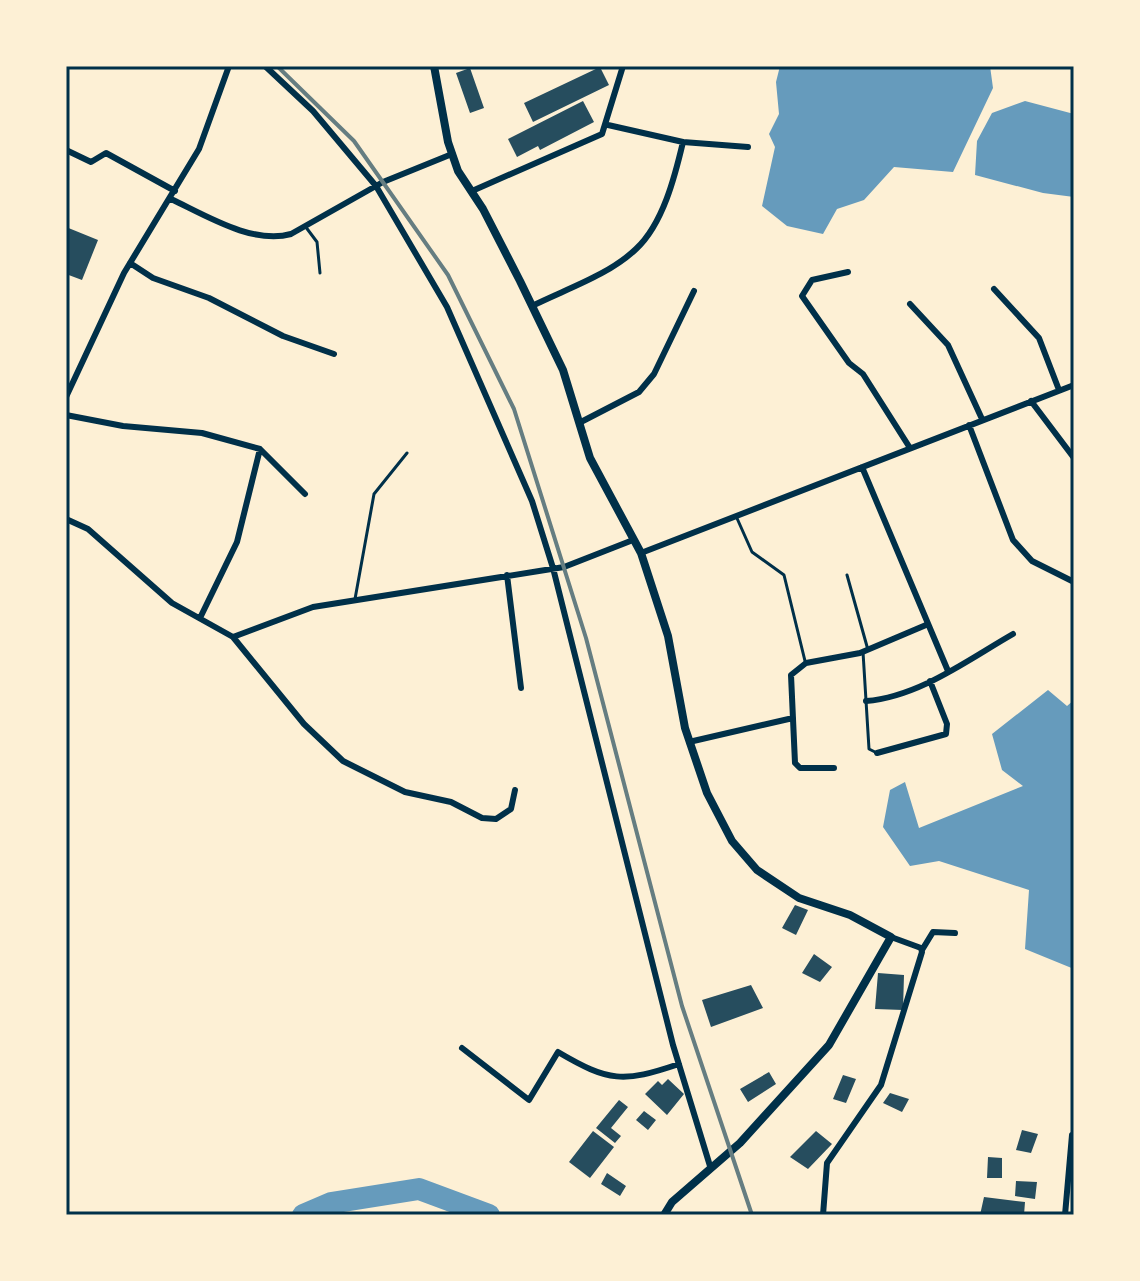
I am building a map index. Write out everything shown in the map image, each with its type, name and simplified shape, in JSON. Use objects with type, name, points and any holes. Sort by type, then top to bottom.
[{"type":"street","points":[[66,397],[130,263],[199,149],[229,66]]},
{"type":"street","points":[[265,66],[313,111],[376,186],[452,318],[532,501],[553,568],[679,1064],[710,1166]]},
{"type":"street","points":[[434,66],[452,154],[563,370],[590,458],[641,553],[668,636],[689,742],[707,793],[747,861],[799,898],[850,915],[922,950]]},
{"type":"street","points":[[472,191],[595,138],[608,125],[623,66]]},
{"type":"street","points":[[608,125],[683,142],[748,147]]},
{"type":"street","points":[[532,306],[624,260],[639,247],[662,207],[683,142]]},
{"type":"street","points":[[66,150],[91,162],[106,153],[175,191]]},
{"type":"street","points":[[171,199],[234,227],[276,238],[305,226],[376,186],[452,154]]},
{"type":"street","points":[[130,263],[153,278],[209,298],[283,336],[334,354]]},
{"type":"street","points":[[848,272],[812,280],[802,296],[849,363],[863,374],[910,448]]},
{"type":"street","points":[[994,289],[1039,338],[1059,390]]},
{"type":"street","points":[[579,423],[639,392],[654,374],[694,291]]},
{"type":"street","points":[[910,304],[948,345],[982,419]]},
{"type":"street","points":[[641,553],[1074,385]]},
{"type":"street","points":[[1031,401],[1074,458]]},
{"type":"street","points":[[66,415],[123,426],[202,433],[260,449],[305,494]]},
{"type":"street","points":[[969,425],[1013,540],[1032,561],[1074,582]]},
{"type":"street","points":[[200,618],[237,542],[260,449]]},
{"type":"street","points":[[862,467],[926,625],[948,671]]},
{"type":"street","points":[[66,519],[88,529],[172,603],[233,637],[304,724],[343,761],[405,792],[451,802],[482,818],[496,819],[511,809],[515,790]]},
{"type":"street","points":[[233,637],[313,607],[553,568],[633,540]]},
{"type":"street","points":[[507,575],[521,688]]},
{"type":"street","points":[[834,768],[800,768],[795,763],[791,675],[806,663],[865,651],[926,625]]},
{"type":"street","points":[[866,701],[880,700],[930,681],[1013,634]]},
{"type":"street","points":[[877,753],[946,734],[947,724],[930,681]]},
{"type":"street","points":[[689,742],[793,718]]},
{"type":"street","points":[[823,1215],[827,1163],[881,1085],[922,950],[933,932],[955,933]]},
{"type":"street","points":[[664,1215],[672,1202],[710,1166],[740,1143],[829,1045],[891,937]]},
{"type":"street","points":[[462,1048],[529,1100],[558,1052],[600,1076],[614,1079],[635,1078],[679,1064]]},
{"type":"street","points":[[1065,1215],[1072,1135]]},
{"type":"lane","points":[[305,226],[317,242],[320,273]]},
{"type":"lane","points":[[355,599],[372,500],[407,453]]},
{"type":"lane","points":[[736,516],[752,552],[784,575],[806,663]]},
{"type":"lane","points":[[847,575],[865,651],[869,749],[877,753]]},
{"type":"water","points":[[780,66],[990,66],[993,88],[953,172],[894,167],[864,200],[837,209],[823,234],[787,226],[762,206],[775,147],[769,134],[779,114],[776,82]]},
{"type":"water","points":[[1025,101],[1074,114],[1074,197],[1043,193],[975,175],[977,141],[992,113]]},
{"type":"water","points":[[1048,690],[1067,706],[1074,700],[1074,969],[1025,949],[1029,890],[939,861],[910,866],[883,827],[890,790],[905,782],[919,828],[1023,786],[1002,770],[992,734]]},
{"type":"building","points":[[600,67],[609,85],[533,122],[524,103]]},
{"type":"building","points":[[470,68],[484,108],[470,113],[456,73]]},
{"type":"building","points":[[583,101],[594,122],[540,150],[538,146],[517,157],[508,139]]},
{"type":"building","points":[[66,227],[98,240],[82,280],[66,274]]},
{"type":"building","points":[[795,905],[808,910],[796,935],[782,928]]},
{"type":"building","points":[[814,954],[832,967],[820,982],[802,973]]},
{"type":"building","points":[[878,973],[904,975],[903,1010],[875,1009]]},
{"type":"building","points":[[751,985],[763,1008],[711,1027],[702,1000]]},
{"type":"building","points":[[769,1072],[776,1084],[748,1102],[740,1089]]},
{"type":"building","points":[[843,1075],[856,1079],[846,1103],[833,1099]]},
{"type":"building","points":[[668,1079],[684,1094],[667,1115],[645,1094],[658,1081],[662,1085]]},
{"type":"building","points":[[890,1093],[909,1099],[902,1112],[883,1103]]},
{"type":"building","points":[[619,1100],[628,1107],[611,1128],[621,1136],[615,1143],[596,1128]]},
{"type":"building","points":[[644,1111],[656,1120],[648,1130],[636,1120]]},
{"type":"building","points":[[1022,1130],[1038,1134],[1031,1153],[1016,1150]]},
{"type":"building","points":[[593,1131],[614,1147],[590,1178],[569,1162]]},
{"type":"building","points":[[816,1131],[832,1144],[808,1169],[790,1157]]},
{"type":"building","points":[[988,1157],[1002,1158],[1002,1178],[987,1178]]},
{"type":"building","points":[[607,1173],[626,1186],[620,1196],[601,1184]]},
{"type":"building","points":[[1016,1181],[1037,1182],[1035,1199],[1015,1196]]},
{"type":"building","points":[[984,1197],[1025,1202],[1024,1215],[980,1215]]},
{"type":"waterway","points":[[303,1215],[331,1203],[419,1189],[489,1215]]},
{"type":"railway","points":[[277,66],[354,141],[448,275],[514,409],[586,638],[682,1006],[752,1215]]}]
